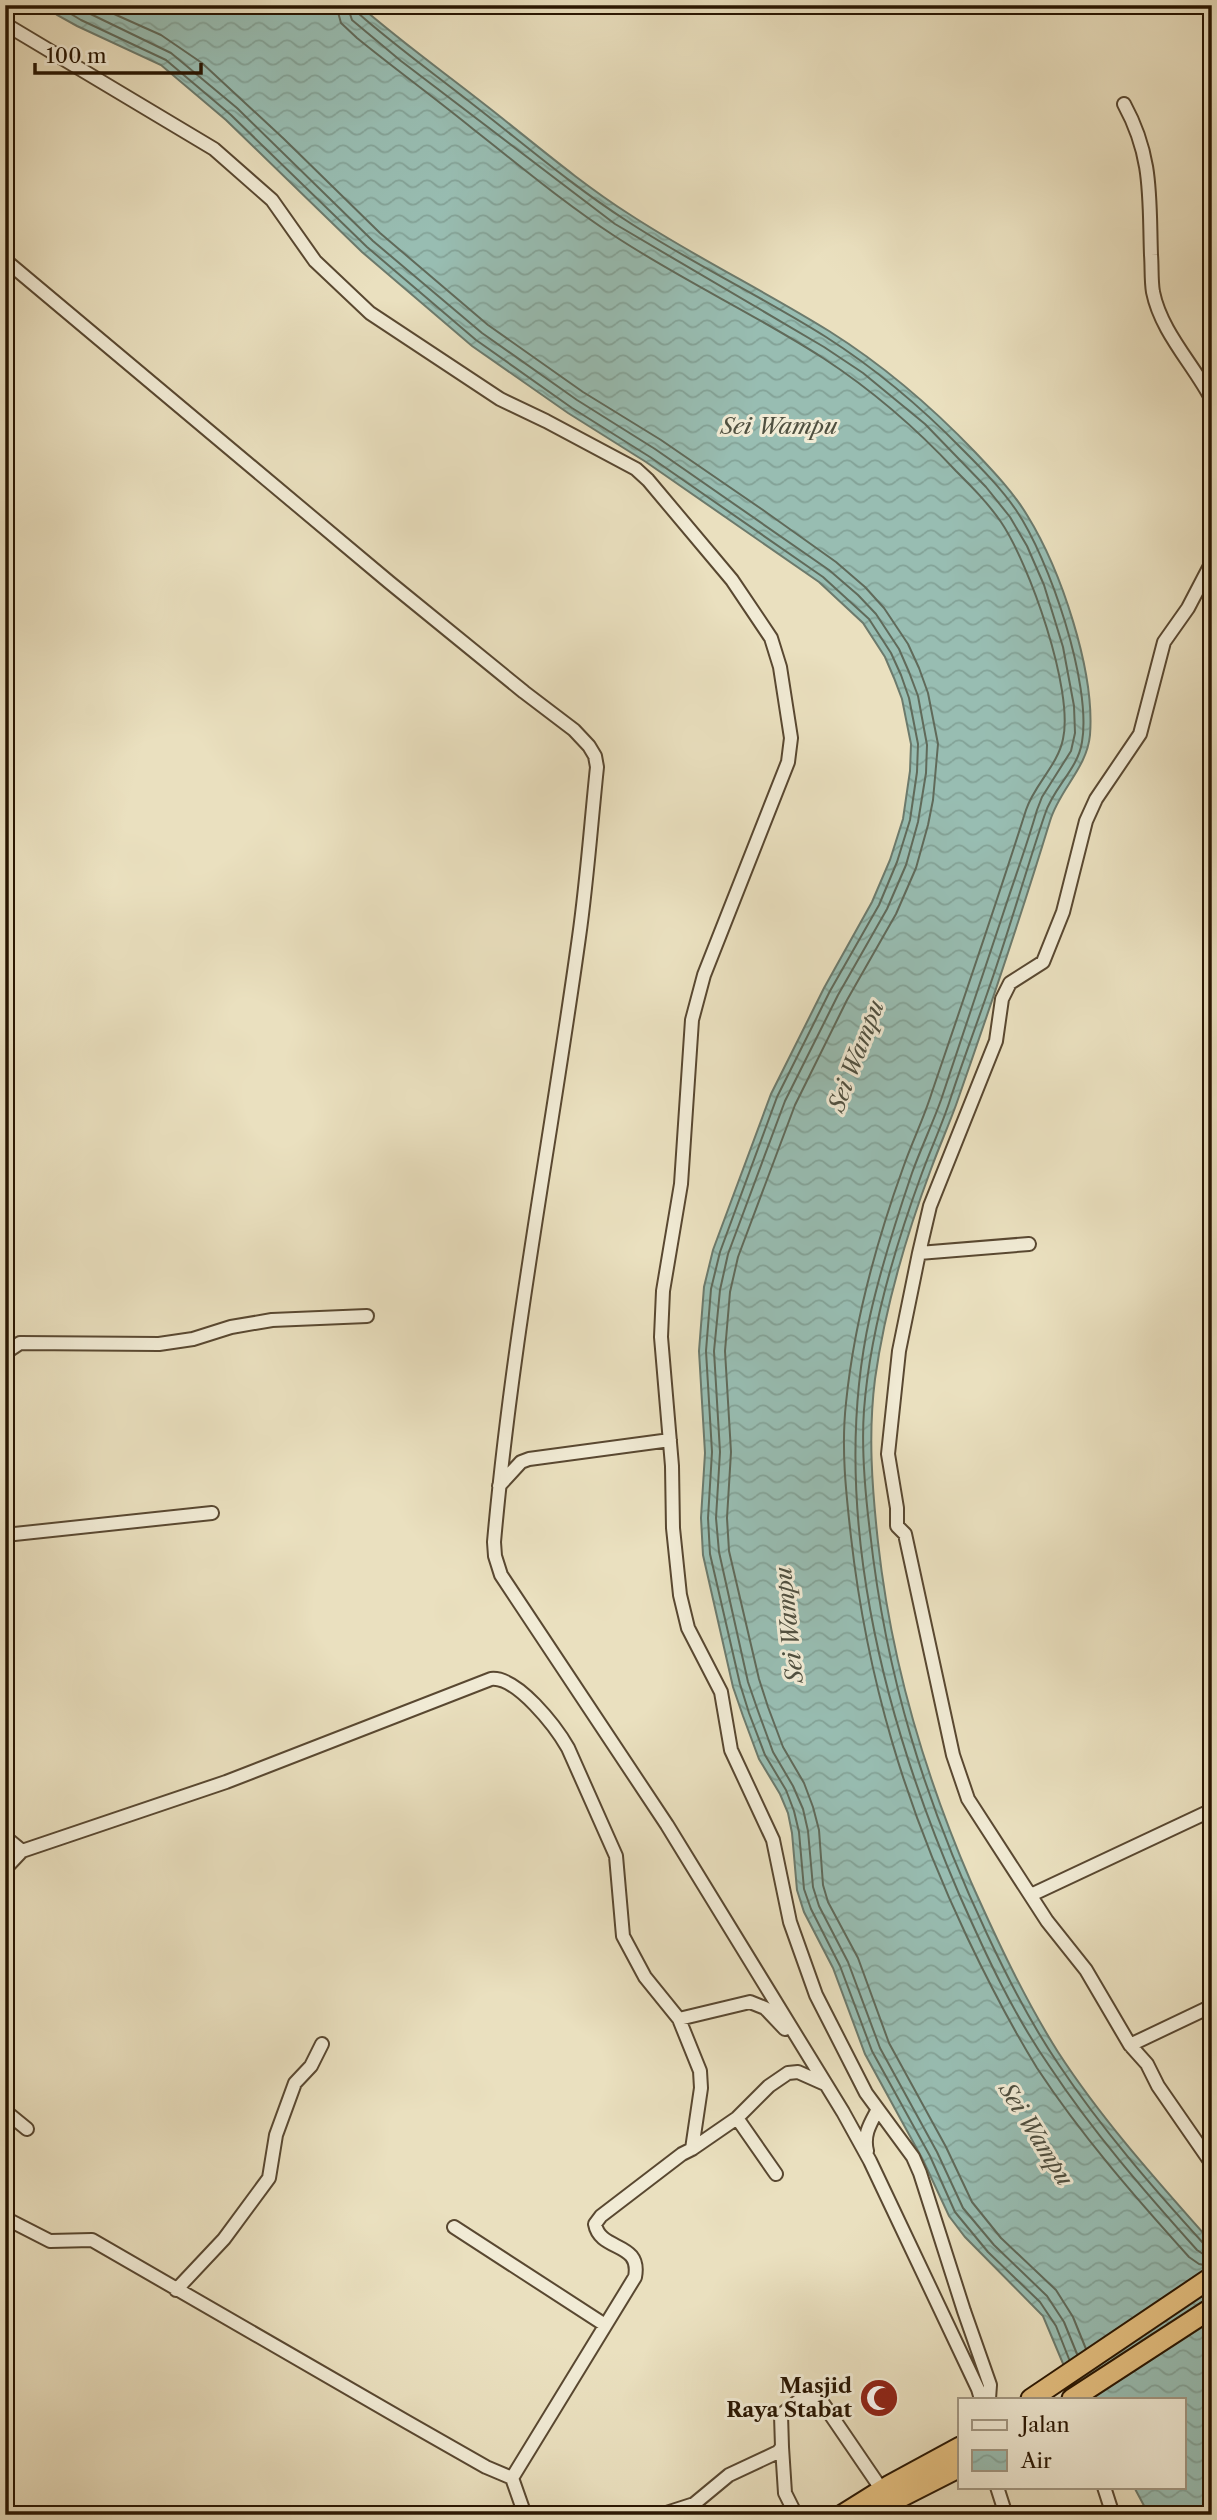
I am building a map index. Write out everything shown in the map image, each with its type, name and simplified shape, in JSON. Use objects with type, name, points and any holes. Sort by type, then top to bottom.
[{"type":"highway","points":[[1032,2398],[1212,2277]]},
{"type":"highway","points":[[1074,2398],[1212,2308]]},
{"type":"highway","points":[[876,2506],[958,2448]]},
{"type":"highway","points":[[842,2515],[899,2498],[958,2468]]},
{"type":"street","points":[[5,23],[214,149],[272,200],[315,261],[370,313],[500,400],[636,469],[732,580],[771,638],[782,676],[791,750],[704,975],[692,1020],[681,1184],[663,1290],[661,1337],[680,1595],[688,1628],[720,1692],[731,1750],[774,1840],[790,1922],[816,1996],[848,2061],[877,2111],[909,2151],[920,2174],[990,2385],[989,2398]]},
{"type":"street","points":[[1124,104],[1140,139],[1150,186],[1153,293],[1163,319],[1212,400]]},
{"type":"street","points":[[5,260],[378,573],[573,730],[595,756],[597,767],[580,935],[539,1189],[502,1450],[495,1556],[501,1575],[674,1836],[870,2161],[981,2398]]},
{"type":"street","points":[[1211,565],[1188,608],[1164,642],[1140,734],[1096,799],[1086,821],[1063,912],[1044,962],[1010,983],[1002,999],[996,1041],[930,1206],[899,1351],[888,1454],[897,1508],[897,1526],[905,1534],[954,1755],[968,1799],[1047,1921],[1086,1970],[1130,2045],[1147,2064],[1158,2086],[1212,2164]]},
{"type":"street","points":[[919,1253],[1029,1244]]},
{"type":"street","points":[[5,1353],[20,1343],[159,1344],[193,1339],[231,1327],[272,1320],[367,1316]]},
{"type":"street","points":[[499,1486],[515,1468],[529,1459],[670,1440]]},
{"type":"street","points":[[5,1535],[212,1514]]},
{"type":"street","points":[[5,1868],[22,1851],[226,1782],[457,1690],[491,1679],[504,1680],[529,1699],[568,1748],[616,1856],[623,1936],[645,1977],[679,2019],[702,2079],[692,2149]]},
{"type":"street","points":[[1031,1895],[1212,1810]]},
{"type":"street","points":[[5,1836],[22,1851]]},
{"type":"street","points":[[679,2019],[750,2002],[765,2008],[798,2041]]},
{"type":"street","points":[[1130,2045],[1212,2006]]},
{"type":"street","points":[[176,2290],[223,2239],[269,2178],[276,2136],[295,2083],[311,2066],[322,2044]]},
{"type":"street","points":[[512,2478],[635,2277],[637,2264],[631,2254],[608,2242],[599,2233],[595,2224],[601,2216],[681,2154],[737,2118],[769,2086],[788,2073],[798,2072],[825,2084]]},
{"type":"street","points":[[5,2111],[27,2129]]},
{"type":"street","points":[[870,2161],[865,2144],[868,2127],[877,2111]]},
{"type":"street","points":[[737,2118],[776,2174]]},
{"type":"street","points":[[5,2218],[50,2241],[92,2240],[475,2461],[512,2478],[525,2515]]},
{"type":"street","points":[[454,2227],[605,2325]]},
{"type":"street","points":[[796,2515],[785,2493],[781,2415],[801,2399],[822,2402],[876,2506]]},
{"type":"street","points":[[660,2515],[694,2504],[729,2475],[774,2454],[782,2447]]},
{"type":"street","points":[[998,2488],[1006,2515]]},
{"type":"street","points":[[1104,2488],[1113,2515]]},
{"type":"water","name":"Sei Wampu","points":[[45,5],[359,5],[610,202],[829,331],[887,372],[941,418],[1003,482],[1040,538],[1063,592],[1081,652],[1090,709],[1088,747],[1054,810],[993,999],[922,1194],[897,1272],[875,1379],[871,1440],[874,1501],[891,1630],[912,1716],[938,1800],[981,1904],[1034,2011],[1075,2077],[1131,2150],[1212,2243],[1212,2515],[1149,2515],[1135,2488],[1186,2488],[1186,2398],[1083,2398],[1064,2366],[1043,2316],[965,2237],[949,2216],[923,2160],[865,2054],[833,1968],[804,1912],[797,1890],[788,1813],[759,1759],[733,1687],[703,1555],[701,1518],[705,1453],[699,1351],[704,1287],[713,1250],[771,1094],[824,988],[872,902],[890,860],[903,819],[911,744],[902,699],[885,657],[863,623],[819,582],[472,346],[362,252],[226,120],[161,65],[57,15]]},
{"type":"place","name":"Masjid Raya Stabat","points":[[879,2398]]}]
